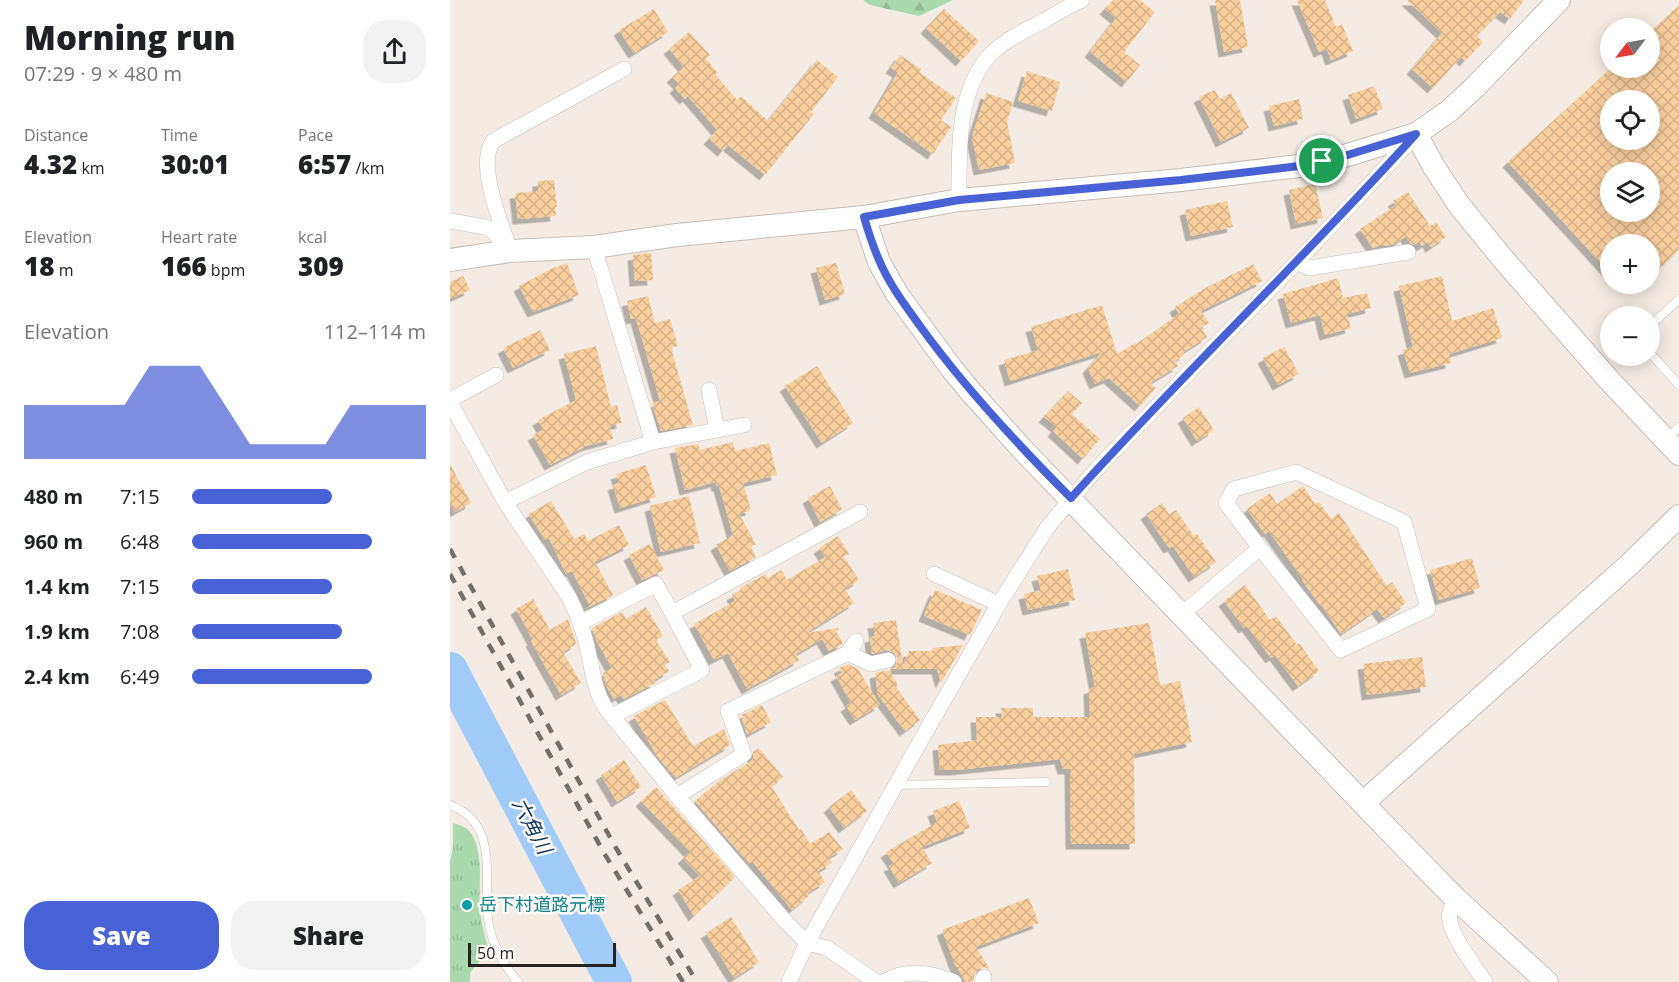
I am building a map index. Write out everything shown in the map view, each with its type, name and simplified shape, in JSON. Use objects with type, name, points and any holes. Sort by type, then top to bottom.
[{"type":"street","points":[[959,200],[959,142],[964,110],[978,72],[992,53],[1009,40],[1082,0]]},
{"type":"street","points":[[789,982],[807,943],[896,785],[999,604],[1047,528],[1071,498],[1416,134],[1449,111],[1475,87],[1559,0]]},
{"type":"street","points":[[510,251],[489,183],[487,167],[489,147],[493,141],[624,69]]},
{"type":"street","points":[[450,260],[510,251],[594,247],[677,235],[864,217],[959,200],[1181,180],[1299,166],[1341,157],[1416,134]]},
{"type":"street","points":[[1416,134],[1459,205],[1503,259],[1609,380],[1674,440]]},
{"type":"street","points":[[864,217],[879,262],[897,294],[926,335],[1022,449],[1456,899],[1547,982]]},
{"type":"street","points":[[450,221],[492,230],[510,251]]},
{"type":"street","points":[[594,247],[653,442]]},
{"type":"street","points":[[1297,262],[1309,268],[1408,252]]},
{"type":"street","points":[[496,375],[450,401],[505,502],[569,597],[586,641],[596,690],[601,702],[677,796],[786,922],[807,943],[827,948],[876,982]]},
{"type":"street","points":[[709,390],[717,430]]},
{"type":"street","points":[[505,502],[587,462],[653,442],[744,425]]},
{"type":"street","points":[[1296,472],[1404,522],[1428,609],[1341,650],[1260,548],[1226,503],[1234,489],[1296,472]]},
{"type":"street","points":[[672,613],[860,512]]},
{"type":"street","points":[[1363,803],[1630,564],[1679,516]]},
{"type":"street","points":[[1182,614],[1260,548]]},
{"type":"street","points":[[934,574],[999,604]]},
{"type":"street","points":[[580,622],[656,584],[702,670],[612,716]]},
{"type":"street","points":[[677,796],[744,754],[728,711],[852,647],[871,664],[888,660]]},
{"type":"street","points":[[1456,899],[1449,913],[1451,927],[1485,982]]},
{"type":"street","points":[[884,982],[892,977],[921,973],[938,974],[954,982]]},
{"type":"lane","points":[[1660,317],[1678,302]]},
{"type":"lane","points":[[1660,364],[1679,385]]},
{"type":"lane","points":[[896,785],[1046,782]]},
{"type":"lane","points":[[450,805],[472,818],[484,844],[488,864],[489,921],[507,969],[518,982]]},
{"type":"green space","points":[[863,0],[953,0],[919,16],[870,5]]},
{"type":"green space","points":[[453,823],[466,828],[472,835],[479,855],[481,914],[489,950],[470,973],[470,982],[450,982],[450,861],[453,849]]},
{"type":"building","points":[[1113,0],[1140,0],[1155,12],[1124,52],[1140,65],[1127,82],[1090,52],[1116,18],[1105,9]]},
{"type":"building","points":[[1215,0],[1240,0],[1248,47],[1224,52]]},
{"type":"building","points":[[1297,0],[1325,0],[1336,27],[1342,24],[1353,51],[1331,60],[1327,49],[1319,52]]},
{"type":"building","points":[[1407,0],[1524,0],[1510,19],[1500,12],[1477,36],[1483,42],[1465,61],[1461,57],[1433,88],[1412,69],[1442,33]]},
{"type":"building","points":[[1679,5],[1679,250],[1660,268],[1660,234],[1600,234],[1600,262],[1508,162],[1600,78],[1660,78],[1660,23]]},
{"type":"building","points":[[654,9],[668,32],[634,53],[619,30]]},
{"type":"building","points":[[944,9],[979,41],[961,61],[926,28]]},
{"type":"building","points":[[689,32],[710,55],[706,59],[718,73],[715,74],[737,100],[741,96],[768,121],[817,60],[838,77],[811,112],[814,114],[765,175],[728,145],[723,151],[709,139],[717,130],[688,96],[685,99],[675,88],[679,84],[672,77],[684,67],[669,49]]},
{"type":"building","points":[[900,55],[921,69],[919,72],[956,98],[941,120],[951,127],[933,154],[874,113],[898,72],[891,68]]},
{"type":"building","points":[[1027,71],[1060,82],[1052,111],[1018,101]]},
{"type":"building","points":[[1374,86],[1383,109],[1356,119],[1348,95]]},
{"type":"building","points":[[1215,90],[1220,99],[1231,93],[1249,128],[1221,142],[1199,97]]},
{"type":"building","points":[[986,93],[1013,102],[1007,121],[1015,163],[979,170],[972,137]]},
{"type":"building","points":[[1299,99],[1303,119],[1274,126],[1269,106]]},
{"type":"building","points":[[554,180],[556,216],[518,219],[515,193],[538,191],[538,181]]},
{"type":"building","points":[[1315,184],[1323,218],[1296,224],[1289,190]]},
{"type":"building","points":[[1408,192],[1430,226],[1436,222],[1446,237],[1431,247],[1428,242],[1422,246],[1419,241],[1414,245],[1406,236],[1395,244],[1384,246],[1383,244],[1373,248],[1360,229],[1396,205],[1393,201]]},
{"type":"building","points":[[1227,201],[1233,227],[1191,236],[1185,210]]},
{"type":"building","points":[[651,253],[653,280],[635,281],[633,255]]},
{"type":"building","points":[[567,263],[579,295],[533,312],[519,286]]},
{"type":"building","points":[[836,263],[845,294],[825,300],[816,268]]},
{"type":"building","points":[[1253,264],[1262,281],[1201,311],[1209,323],[1201,327],[1207,337],[1183,352],[1185,354],[1175,361],[1178,366],[1150,383],[1156,388],[1140,406],[1109,378],[1095,384],[1088,368],[1102,352],[1010,381],[1004,360],[1038,350],[1031,327],[1102,305],[1117,354],[1136,344],[1179,314],[1175,307],[1205,288]]},
{"type":"building","points":[[463,276],[470,290],[450,299],[450,282]]},
{"type":"building","points":[[1442,276],[1452,321],[1493,308],[1502,338],[1449,354],[1451,363],[1410,373],[1403,350],[1413,347],[1399,286]]},
{"type":"building","points":[[1338,278],[1343,298],[1367,293],[1371,308],[1347,314],[1351,328],[1325,335],[1320,315],[1291,323],[1283,294]]},
{"type":"building","points":[[648,296],[655,323],[670,319],[678,346],[671,348],[693,425],[661,431],[652,403],[660,401],[636,318],[631,319],[627,301]]},
{"type":"building","points":[[540,330],[550,350],[513,368],[503,348]]},
{"type":"building","points":[[596,346],[611,407],[617,405],[622,423],[610,426],[613,439],[586,446],[550,465],[533,435],[543,430],[538,420],[576,400],[564,354]]},
{"type":"building","points":[[1284,347],[1299,374],[1278,385],[1263,358]]},
{"type":"building","points":[[817,366],[853,423],[822,443],[785,386]]},
{"type":"building","points":[[1068,391],[1082,403],[1072,414],[1100,439],[1083,459],[1053,431],[1057,427],[1044,417]]},
{"type":"building","points":[[1199,407],[1214,430],[1197,441],[1183,418]]},
{"type":"building","points":[[733,442],[735,451],[769,443],[777,475],[743,483],[751,510],[739,514],[756,544],[751,547],[756,557],[730,571],[716,545],[733,535],[719,486],[716,482],[685,490],[675,448],[698,444],[700,450]]},
{"type":"building","points":[[450,464],[471,503],[455,512],[450,503]]},
{"type":"building","points":[[646,465],[656,497],[620,508],[613,485],[619,483],[616,474]]},
{"type":"building","points":[[830,486],[842,509],[820,522],[808,498]]},
{"type":"building","points":[[1303,486],[1315,504],[1319,502],[1331,519],[1339,513],[1387,586],[1392,582],[1406,603],[1384,618],[1377,609],[1341,634],[1269,531],[1265,534],[1247,509],[1270,493],[1277,504]]},
{"type":"building","points":[[689,496],[700,543],[661,552],[650,506]]},
{"type":"building","points":[[551,501],[574,539],[584,534],[588,541],[619,525],[629,545],[595,562],[613,595],[585,609],[590,606],[572,571],[566,574],[549,538],[545,540],[529,514]]},
{"type":"building","points":[[1162,503],[1169,514],[1176,510],[1194,536],[1197,534],[1216,562],[1194,577],[1173,546],[1169,548],[1146,514]]},
{"type":"building","points":[[838,536],[849,554],[844,557],[859,580],[845,589],[854,603],[806,633],[838,628],[839,630],[836,631],[843,643],[829,651],[822,639],[796,654],[799,660],[747,689],[728,653],[714,660],[694,624],[735,601],[732,595],[741,590],[740,588],[766,574],[768,578],[781,570],[787,580],[825,557],[819,548]]},
{"type":"building","points":[[650,544],[664,570],[642,580],[629,555]]},
{"type":"building","points":[[1472,558],[1480,588],[1439,600],[1430,570]]},
{"type":"building","points":[[1068,569],[1075,600],[1028,610],[1024,594],[1041,590],[1037,576]]},
{"type":"building","points":[[1245,585],[1270,620],[1276,616],[1319,671],[1298,686],[1275,655],[1271,658],[1247,626],[1244,628],[1224,601]]},
{"type":"building","points":[[935,590],[982,610],[970,635],[924,616]]},
{"type":"building","points":[[533,599],[550,630],[568,619],[575,639],[576,644],[563,652],[581,683],[561,695],[516,609]]},
{"type":"building","points":[[646,607],[663,636],[656,640],[670,662],[665,665],[669,671],[654,680],[655,683],[624,699],[621,695],[614,699],[606,685],[603,673],[612,668],[592,628],[622,612],[626,619]]},
{"type":"building","points":[[896,620],[903,665],[909,651],[933,651],[932,648],[963,645],[941,683],[937,669],[891,669],[897,662],[895,653],[886,650],[872,654],[870,637],[875,636],[873,623]]},
{"type":"building","points":[[1149,623],[1160,685],[1180,681],[1192,742],[1134,754],[1135,844],[1071,844],[1070,769],[1063,769],[1060,759],[940,770],[938,745],[977,740],[976,717],[1002,717],[1001,708],[1033,708],[1033,717],[1090,717],[1089,689],[1095,687],[1085,633]]},
{"type":"building","points":[[1422,657],[1426,687],[1367,695],[1363,664]]},
{"type":"building","points":[[848,664],[858,669],[880,705],[855,720],[846,706],[851,703],[836,676],[842,673],[839,668]]},
{"type":"building","points":[[889,670],[898,685],[896,687],[920,720],[905,731],[878,695],[875,673]]},
{"type":"building","points":[[665,700],[693,746],[724,729],[730,745],[675,778],[657,756],[634,716]]},
{"type":"building","points":[[762,705],[771,722],[747,735],[742,715]]},
{"type":"building","points":[[759,748],[783,777],[772,787],[810,844],[829,832],[843,849],[828,858],[832,863],[818,871],[825,882],[807,893],[809,896],[792,910],[752,861],[749,864],[695,801],[719,781],[750,762],[753,759],[753,752]]},
{"type":"building","points":[[624,760],[641,787],[617,802],[601,775]]},
{"type":"building","points":[[656,787],[735,877],[694,916],[678,890],[700,876],[683,858],[690,852],[641,801]]},
{"type":"building","points":[[851,790],[867,811],[844,828],[829,807]]},
{"type":"building","points":[[959,801],[970,828],[922,847],[932,863],[899,883],[889,866],[894,864],[886,852],[937,822],[933,811]]},
{"type":"building","points":[[1029,898],[1039,923],[976,947],[990,969],[983,967],[978,969],[973,981],[966,982],[955,964],[942,930]]},
{"type":"building","points":[[731,917],[759,962],[734,978],[706,933]]},
{"type":"waterway","name":"六角川","points":[[450,670],[614,982]]},
{"type":"railway","points":[[450,549],[616,848],[697,982]]},
{"type":"railway","points":[[450,574],[604,853],[683,982]]},
{"type":"place","name":"岳下村道路元標","points":[[467,905]]},
{"type":"route","points":[[1416,134],[1071,498],[1022,449],[952,369],[926,335],[897,294],[879,262],[864,217],[959,200],[1181,180],[1299,166],[1322,161],[1416,134]]}]
